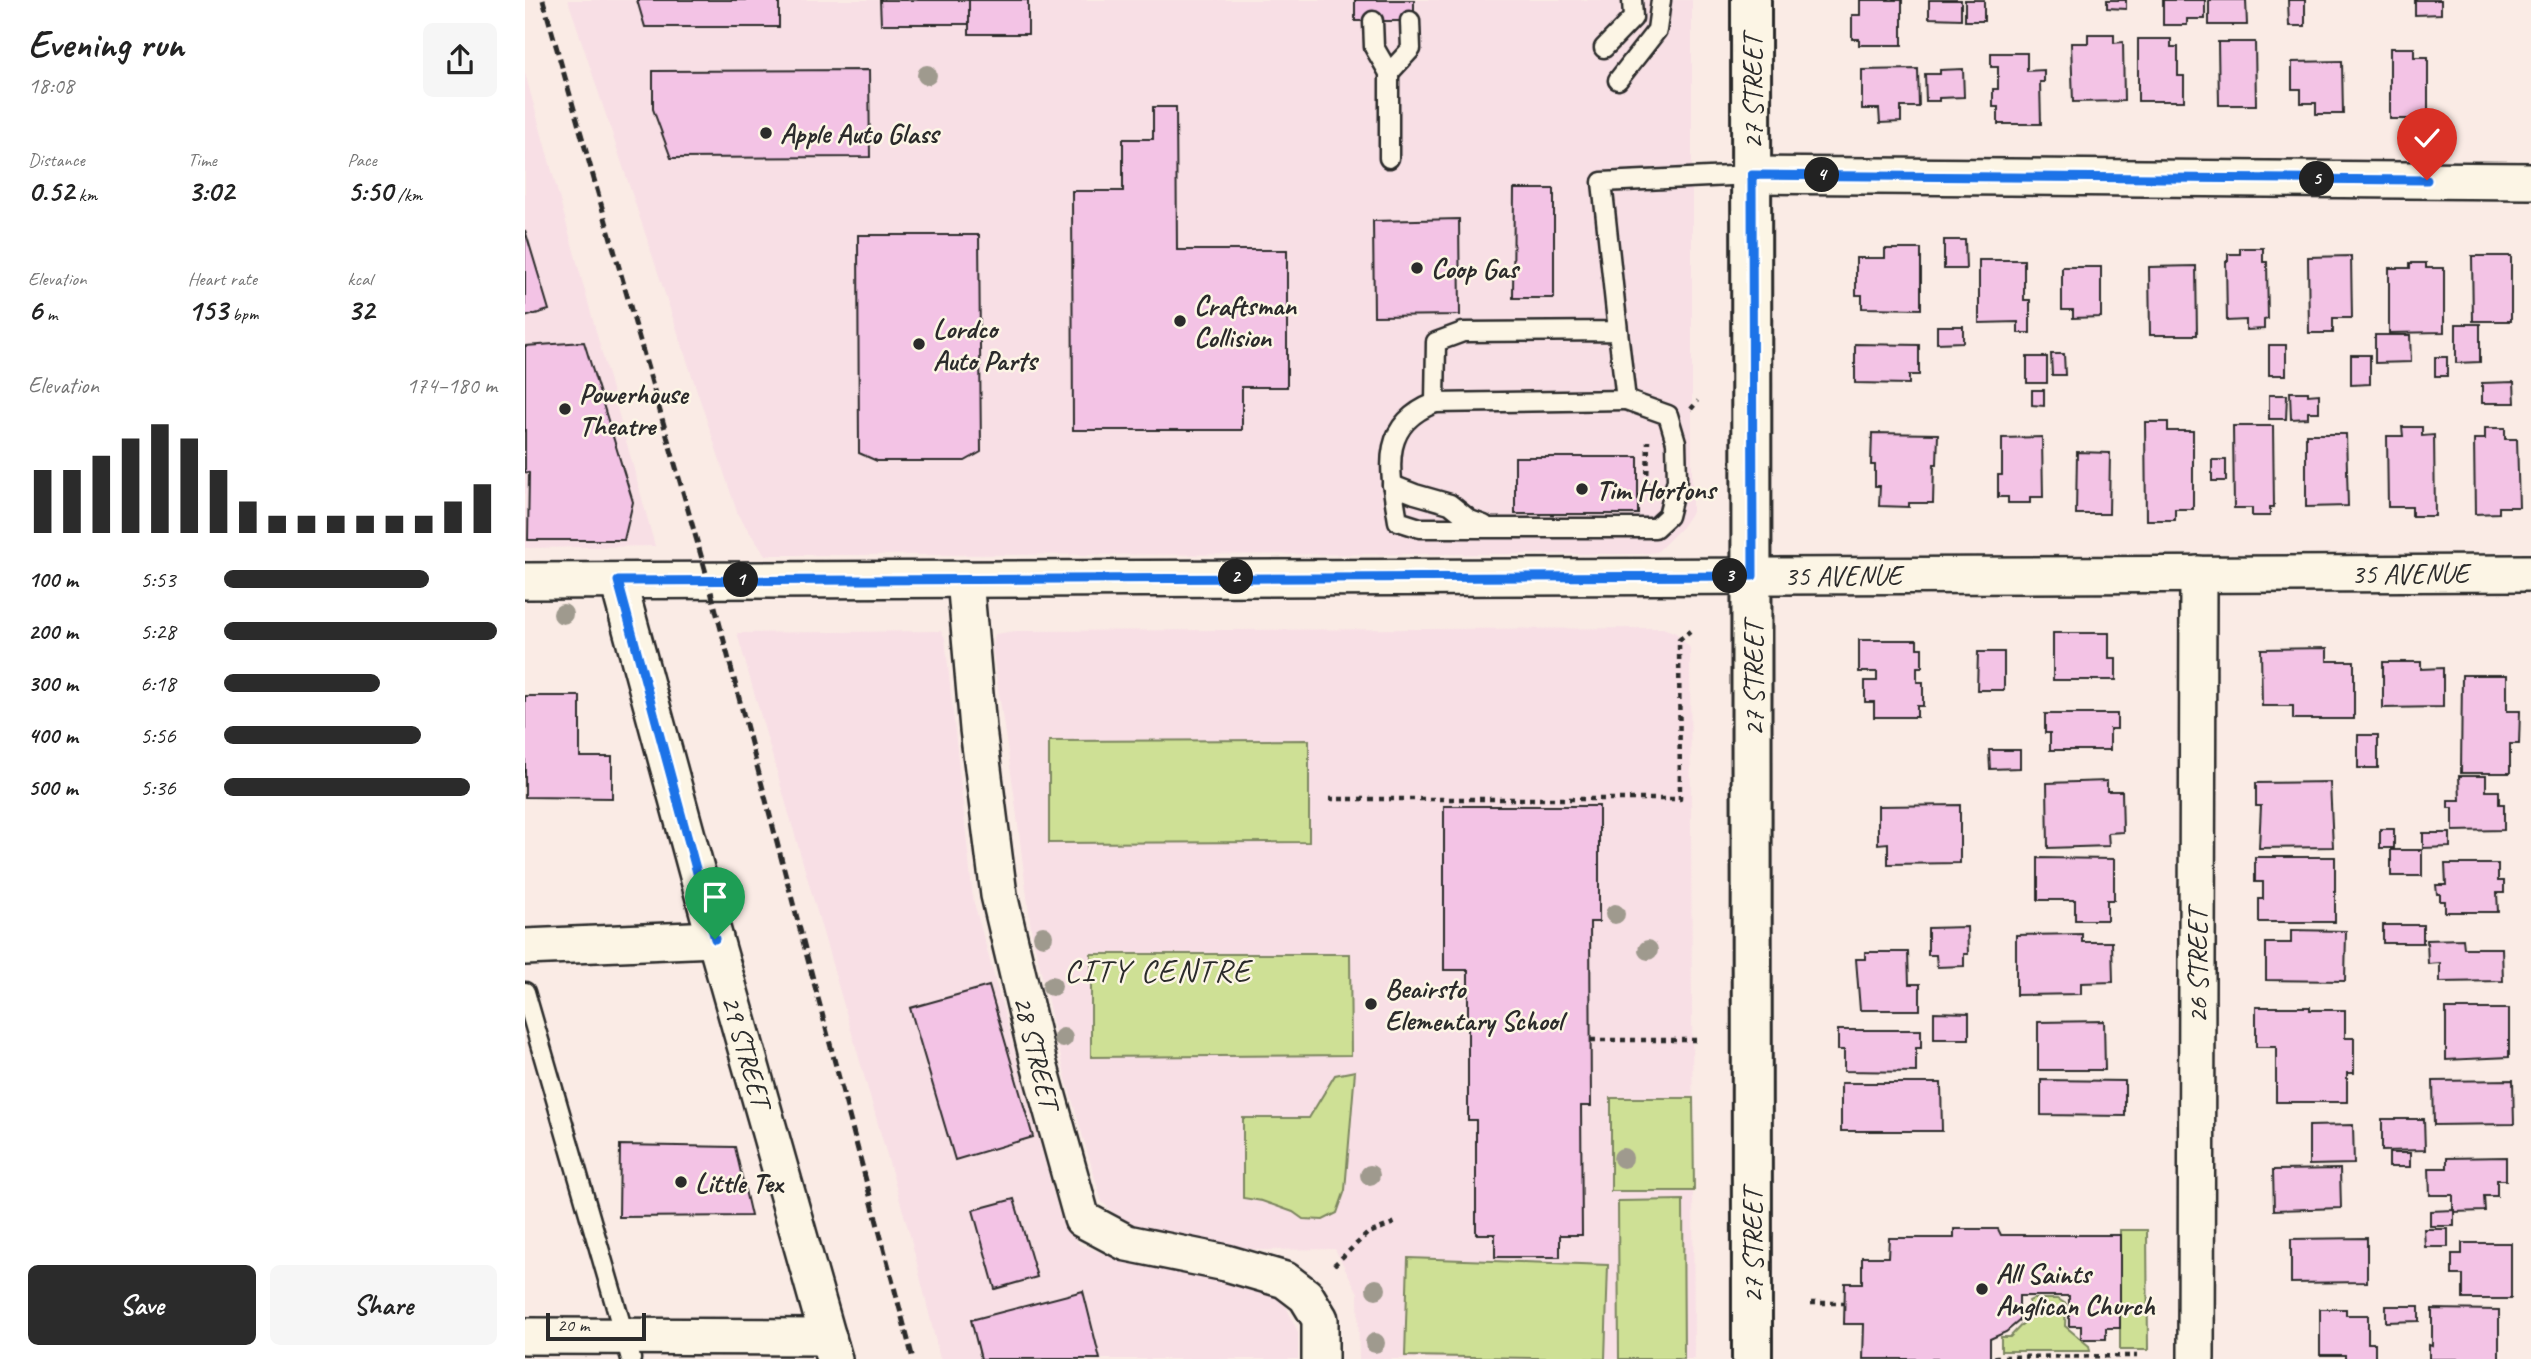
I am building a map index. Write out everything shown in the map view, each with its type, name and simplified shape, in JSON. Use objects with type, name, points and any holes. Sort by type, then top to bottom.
[{"type":"main road","name":"27 STREET","points":[[1752,0],[1752,1359]]},
{"type":"street","points":[[1752,175],[2531,181]]},
{"type":"street","name":"35 AVENUE","points":[[525,581],[2531,573]]},
{"type":"street","name":"26 STREET","points":[[2196,1359],[2198,574]]},
{"type":"street","name":"28 STREET","points":[[965,579],[978,729],[999,895],[1039,1064],[1082,1219],[1127,1242],[1226,1263],[1285,1280],[1306,1296],[1320,1319],[1320,1359]]},
{"type":"street","name":"29 STREET","points":[[618,581],[715,939],[831,1348]]},
{"type":"street","points":[[525,947],[715,939]]},
{"type":"street","points":[[525,1336],[628,1348],[831,1348]]},
{"type":"lane","points":[[1604,48],[1633,18],[1632,0]]},
{"type":"lane","points":[[1618,80],[1657,30],[1661,0]]},
{"type":"lane","points":[[1373,21],[1374,47],[1389,73],[1389,158]]},
{"type":"lane","points":[[1389,73],[1411,49],[1410,21]]},
{"type":"lane","points":[[1626,400],[1602,182],[1752,175]]},
{"type":"lane","points":[[1435,403],[1436,342],[1463,332],[1618,331]]},
{"type":"lane","points":[[1626,400],[1668,415],[1676,442],[1677,480],[1668,516],[1655,528],[1420,528],[1398,521],[1390,460],[1395,436],[1416,410],[1435,403],[1626,400]]},
{"type":"lane","points":[[1392,485],[1450,504],[1470,520],[1489,526]]},
{"type":"lane","points":[[525,992],[628,1348]]},
{"type":"path","points":[[1329,799],[1681,799],[1679,640],[1690,631]]},
{"type":"path","points":[[1591,1040],[1699,1040]]},
{"type":"path","points":[[1333,1265],[1367,1234],[1396,1222]]},
{"type":"path","points":[[1811,1303],[1845,1303]]},
{"type":"path","points":[[1996,1359],[2137,1356]]},
{"type":"shaded area","points":[[568,0],[1692,0],[1692,512],[1682,527],[1657,552],[1641,554],[765,555],[738,515]]},
{"type":"shaded area","points":[[525,73],[655,546],[525,548]]},
{"type":"shaded area","name":"Beairsto Elementary School","points":[[1663,628],[1676,633],[1690,648],[1694,1359],[1359,1359],[1358,1293],[1335,1249],[1259,1250],[1211,1243],[1123,1222],[1102,1202],[1066,1079],[1031,929],[992,648],[995,634],[1016,631]]},
{"type":"shaded area","points":[[941,631],[945,638],[973,899],[1059,1213],[1079,1244],[1110,1256],[1190,1268],[1278,1289],[1298,1332],[1298,1359],[940,1359],[911,1239],[737,633]]},
{"type":"green space","points":[[1309,740],[1309,842],[1049,843],[1049,741]]},
{"type":"green space","points":[[1091,954],[1350,954],[1351,1055],[1091,1057]]},
{"type":"green space","points":[[1355,1071],[1345,1190],[1337,1213],[1323,1220],[1303,1219],[1293,1212],[1262,1201],[1243,1198],[1243,1118],[1309,1118],[1335,1075]]},
{"type":"green space","points":[[1611,1098],[1693,1098],[1694,1191],[1611,1191]]},
{"type":"green space","points":[[1683,1200],[1684,1359],[1619,1359],[1618,1201]]},
{"type":"green space","points":[[2120,1230],[2147,1230],[2148,1350],[2120,1350]]},
{"type":"green space","points":[[1408,1258],[1608,1265],[1605,1359],[1405,1356]]},
{"type":"green space","points":[[2058,1299],[2066,1304],[2065,1326],[2089,1346],[2090,1351],[2001,1351],[2001,1337],[2010,1337],[2029,1317],[2029,1301]]},
{"type":"building","points":[[637,0],[779,0],[779,27],[645,27]]},
{"type":"building","points":[[880,0],[969,0],[969,24],[881,24]]},
{"type":"building","points":[[969,0],[1028,0],[1028,34],[969,34]]},
{"type":"building","points":[[1355,0],[1414,0],[1414,21],[1355,21]]},
{"type":"building","points":[[1860,0],[1902,0],[1902,45],[1859,45],[1859,39],[1852,39],[1852,15],[1860,15]]},
{"type":"building","points":[[1929,0],[1961,0],[1961,19],[1929,18]]},
{"type":"building","points":[[1965,0],[1984,0],[1984,21],[1965,21]]},
{"type":"building","points":[[2107,0],[2126,0],[2126,9],[2107,8]]},
{"type":"building","points":[[2163,0],[2205,0],[2205,19],[2187,19],[2187,25],[2163,25]]},
{"type":"building","points":[[2209,0],[2246,0],[2247,25],[2209,25]]},
{"type":"building","points":[[2288,0],[2305,0],[2305,26],[2289,26]]},
{"type":"building","points":[[2415,0],[2441,0],[2441,14],[2415,15]]},
{"type":"building","points":[[2088,34],[2114,34],[2114,43],[2123,42],[2124,101],[2073,102],[2071,43],[2088,43]]},
{"type":"building","points":[[2138,39],[2171,39],[2171,47],[2178,47],[2178,76],[2184,76],[2184,101],[2138,101]]},
{"type":"building","points":[[2218,42],[2255,42],[2256,105],[2219,105]]},
{"type":"building","points":[[2390,48],[2414,48],[2414,57],[2428,57],[2428,119],[2390,119]]},
{"type":"building","points":[[1991,53],[2027,53],[2027,71],[2044,70],[2044,82],[2040,82],[2041,124],[1998,124],[1998,107],[1993,107],[1993,89],[1998,89],[1998,67],[1991,67]]},
{"type":"building","points":[[2342,61],[2343,114],[2316,114],[2316,103],[2301,103],[2301,89],[2292,89],[2292,62]]},
{"type":"building","points":[[1918,69],[1919,107],[1901,107],[1901,122],[1880,123],[1879,109],[1862,109],[1862,70]]},
{"type":"building","points":[[1963,69],[1964,97],[1926,101],[1925,74]]},
{"type":"building","name":"Apple Auto Glass","points":[[869,70],[870,157],[671,158],[653,109],[653,71]]},
{"type":"building","name":"Craftsman Collision","points":[[1153,107],[1176,107],[1177,250],[1287,250],[1287,387],[1242,387],[1242,430],[1073,430],[1072,191],[1123,191],[1123,139],[1153,139]]},
{"type":"building","points":[[1514,189],[1554,189],[1554,298],[1513,298]]},
{"type":"building","name":"Coop Gas","points":[[1459,219],[1460,315],[1374,316],[1373,221]]},
{"type":"building","points":[[525,230],[549,310],[525,317]]},
{"type":"building","name":"Lordco Auto Parts","points":[[858,235],[979,235],[981,452],[965,461],[877,461],[859,453]]},
{"type":"building","points":[[1944,240],[1965,240],[1966,269],[1944,269]]},
{"type":"building","points":[[2240,248],[2263,248],[2263,262],[2267,262],[2268,319],[2264,320],[2264,329],[2246,330],[2246,320],[2227,321],[2226,261],[2228,254],[2240,254]]},
{"type":"building","points":[[1885,249],[1921,249],[1921,309],[1862,308],[1862,295],[1856,295],[1856,258],[1885,258]]},
{"type":"building","points":[[2351,256],[2352,318],[2333,318],[2333,333],[2309,333],[2308,257]]},
{"type":"building","points":[[2472,256],[2511,256],[2511,321],[2473,321]]},
{"type":"building","points":[[1979,260],[2024,260],[2024,300],[2030,300],[2030,333],[2018,333],[2018,322],[1979,323]]},
{"type":"building","points":[[2410,263],[2426,263],[2426,268],[2444,268],[2444,332],[2389,333],[2389,268],[2410,268]]},
{"type":"building","points":[[2196,266],[2197,335],[2150,335],[2149,267]]},
{"type":"building","points":[[2062,267],[2101,267],[2101,317],[2073,318],[2073,310],[2062,310]]},
{"type":"building","points":[[2456,324],[2480,324],[2480,362],[2456,363]]},
{"type":"building","points":[[1937,326],[1963,326],[1963,342],[1937,343]]},
{"type":"building","points":[[2375,335],[2410,335],[2411,362],[2375,363]]},
{"type":"building","name":"Powerhouse Theatre","points":[[584,342],[633,502],[624,540],[528,540],[525,346]]},
{"type":"building","points":[[1855,344],[1919,345],[1919,375],[1909,375],[1909,384],[1855,383]]},
{"type":"building","points":[[2269,345],[2286,345],[2286,375],[2269,375]]},
{"type":"building","points":[[2051,354],[2064,354],[2065,375],[2052,375]]},
{"type":"building","points":[[2351,355],[2370,355],[2370,384],[2351,385]]},
{"type":"building","points":[[2027,357],[2047,357],[2047,383],[2027,383]]},
{"type":"building","points":[[2435,357],[2447,357],[2447,376],[2435,376]]},
{"type":"building","points":[[2514,382],[2515,403],[2482,403],[2482,383]]},
{"type":"building","points":[[2032,390],[2044,390],[2044,406],[2032,405]]},
{"type":"building","points":[[2290,392],[2319,394],[2319,412],[2308,412],[2308,418],[2291,419]]},
{"type":"building","points":[[2269,395],[2287,395],[2286,419],[2269,419]]},
{"type":"building","points":[[2145,422],[2168,422],[2168,431],[2193,431],[2193,509],[2175,509],[2175,520],[2146,520]]},
{"type":"building","points":[[2233,426],[2273,426],[2274,507],[2270,507],[2270,516],[2252,516],[2252,508],[2234,508]]},
{"type":"building","points":[[2402,427],[2422,427],[2422,436],[2434,435],[2435,516],[2412,516],[2412,507],[2388,507],[2387,436],[2403,436]]},
{"type":"building","points":[[2485,428],[2505,428],[2505,439],[2517,439],[2519,507],[2499,507],[2499,513],[2475,514],[2474,439],[2485,439]]},
{"type":"building","points":[[1872,433],[1938,434],[1933,503],[1909,503],[1909,507],[1879,506],[1880,486],[1875,486],[1875,465],[1871,465]]},
{"type":"building","points":[[2306,434],[2346,434],[2348,506],[2306,507]]},
{"type":"building","points":[[2042,437],[2043,497],[2030,497],[2030,503],[2008,503],[2008,497],[1998,497],[1998,475],[2002,475],[2002,438]]},
{"type":"building","points":[[2077,452],[2110,453],[2109,514],[2076,514]]},
{"type":"building","points":[[1515,457],[1638,457],[1638,514],[1515,514]]},
{"type":"building","points":[[2212,460],[2226,460],[2226,481],[2212,481]]},
{"type":"building","points":[[2053,633],[2109,633],[2109,658],[2116,658],[2116,680],[2053,680]]},
{"type":"building","points":[[1859,640],[1917,640],[1917,648],[1922,648],[1922,667],[1917,667],[1917,682],[1923,682],[1923,706],[1917,706],[1917,717],[1874,717],[1874,702],[1865,702],[1865,681],[1877,681],[1877,672],[1859,672]]},
{"type":"building","points":[[2327,648],[2327,661],[2354,661],[2354,719],[2293,719],[2293,706],[2262,706],[2261,649]]},
{"type":"building","points":[[1978,652],[2004,652],[2004,690],[1977,690]]},
{"type":"building","points":[[2383,662],[2421,662],[2421,669],[2443,668],[2443,707],[2383,708]]},
{"type":"building","points":[[2462,675],[2507,675],[2507,711],[2520,711],[2519,744],[2510,744],[2510,773],[2461,773]]},
{"type":"building","points":[[525,696],[580,696],[580,757],[612,757],[612,798],[525,797]]},
{"type":"building","points":[[2045,714],[2117,714],[2117,729],[2110,729],[2110,750],[2050,750],[2050,733],[2045,733]]},
{"type":"building","points":[[2358,735],[2378,735],[2378,768],[2358,768]]},
{"type":"building","points":[[1989,750],[2020,750],[2020,768],[1990,769]]},
{"type":"building","points":[[2459,776],[2486,776],[2486,791],[2499,791],[2499,804],[2504,804],[2504,830],[2453,831],[2453,808],[2448,808],[2448,800],[2460,800]]},
{"type":"building","points":[[2107,781],[2107,791],[2122,791],[2123,832],[2108,833],[2109,846],[2048,848],[2047,783]]},
{"type":"building","points":[[2330,782],[2333,847],[2259,848],[2261,806],[2256,806],[2256,783]]},
{"type":"building","points":[[1960,805],[1960,863],[1888,864],[1888,843],[1878,844],[1878,806]]},
{"type":"building","points":[[1444,806],[1599,806],[1599,922],[1590,922],[1591,1106],[1581,1106],[1582,1235],[1560,1235],[1560,1257],[1495,1257],[1495,1234],[1476,1234],[1476,1120],[1468,1120],[1468,970],[1444,970]]},
{"type":"building","points":[[2380,829],[2394,829],[2394,848],[2380,848]]},
{"type":"building","points":[[2423,833],[2450,833],[2450,847],[2423,848]]},
{"type":"building","points":[[2391,850],[2422,850],[2422,876],[2391,876]]},
{"type":"building","points":[[2255,857],[2335,857],[2335,922],[2259,922],[2259,899],[2263,899],[2263,882],[2255,882]]},
{"type":"building","points":[[2038,858],[2114,859],[2114,900],[2107,900],[2107,920],[2075,920],[2075,900],[2038,900]]},
{"type":"building","points":[[2445,864],[2498,864],[2498,881],[2504,881],[2504,893],[2497,893],[2498,912],[2445,912],[2445,901],[2440,901],[2436,885],[2446,885]]},
{"type":"building","points":[[2383,925],[2423,925],[2423,943],[2383,943]]},
{"type":"building","points":[[1967,927],[1968,954],[1964,954],[1964,966],[1937,967],[1936,955],[1928,955],[1928,928]]},
{"type":"building","points":[[2291,930],[2346,931],[2345,981],[2266,980],[2266,943],[2291,943]]},
{"type":"building","points":[[2082,934],[2082,942],[2112,942],[2113,982],[2081,983],[2081,994],[2016,995],[2016,935]]},
{"type":"building","points":[[2463,939],[2464,948],[2502,948],[2503,981],[2440,982],[2440,963],[2428,964],[2427,940]]},
{"type":"building","points":[[1865,952],[1908,952],[1909,984],[1920,984],[1920,1010],[1860,1010],[1856,959],[1865,959]]},
{"type":"building","points":[[989,986],[1033,1137],[955,1160],[910,1008]]},
{"type":"building","points":[[2256,1007],[2345,1010],[2345,1038],[2354,1038],[2354,1073],[2347,1073],[2347,1102],[2276,1102],[2276,1047],[2256,1047]]},
{"type":"building","points":[[2446,1009],[2509,1009],[2509,1057],[2446,1060]]},
{"type":"building","points":[[1934,1012],[1969,1013],[1969,1039],[1934,1039]]},
{"type":"building","points":[[2104,1021],[2105,1070],[2038,1070],[2038,1022]]},
{"type":"building","points":[[1838,1030],[1921,1030],[1921,1048],[1916,1048],[1916,1072],[1844,1071],[1844,1050],[1838,1050]]},
{"type":"building","points":[[2041,1080],[2125,1081],[2125,1116],[2041,1115]]},
{"type":"building","points":[[2513,1080],[2514,1124],[2434,1125],[2433,1081]]},
{"type":"building","points":[[1841,1083],[1941,1083],[1942,1131],[1841,1131]]},
{"type":"building","points":[[2382,1119],[2424,1119],[2425,1150],[2382,1151]]},
{"type":"building","points":[[2353,1125],[2354,1164],[2309,1165],[2309,1126]]},
{"type":"building","name":"Little Tex","points":[[620,1145],[735,1147],[751,1216],[619,1217]]},
{"type":"building","points":[[2389,1153],[2410,1153],[2410,1167],[2389,1167]]},
{"type":"building","points":[[2506,1157],[2506,1180],[2497,1180],[2497,1196],[2484,1196],[2485,1211],[2453,1212],[2453,1195],[2430,1195],[2429,1168],[2447,1168],[2447,1158]]},
{"type":"building","points":[[2340,1169],[2341,1208],[2274,1210],[2273,1170]]},
{"type":"building","points":[[1014,1199],[1037,1277],[995,1289],[973,1210]]},
{"type":"building","points":[[2454,1210],[2454,1226],[2430,1226],[2430,1211]]},
{"type":"building","name":"All Saints Anglican Church","points":[[1954,1229],[1998,1229],[2001,1235],[2120,1235],[2120,1328],[2106,1328],[2106,1339],[2081,1339],[2081,1326],[2069,1326],[2069,1296],[2019,1296],[2019,1321],[2006,1332],[1990,1339],[1990,1359],[1863,1359],[1864,1324],[1844,1324],[1845,1283],[1862,1283],[1862,1257],[1888,1257],[1889,1238],[1954,1238]]},
{"type":"building","points":[[2424,1229],[2448,1229],[2448,1247],[2425,1247]]},
{"type":"building","points":[[2367,1238],[2367,1282],[2291,1283],[2291,1239]]},
{"type":"building","points":[[2462,1243],[2511,1243],[2511,1299],[2463,1299],[2463,1275],[2452,1275],[2452,1254],[2462,1254]]},
{"type":"building","points":[[1083,1291],[1100,1359],[981,1359],[971,1320]]},
{"type":"building","points":[[2386,1306],[2419,1306],[2419,1321],[2386,1322]]},
{"type":"building","points":[[2320,1309],[2346,1309],[2346,1315],[2368,1315],[2368,1343],[2375,1343],[2375,1359],[2345,1359],[2345,1355],[2320,1355]]},
{"type":"building","points":[[2432,1309],[2499,1310],[2499,1359],[2429,1359],[2429,1345],[2432,1346]]},
{"type":"railway","points":[[543,0],[708,580],[913,1359]]},
{"type":"place","name":"Apple Auto Glass","points":[[766,133]]},
{"type":"place","name":"Coop Gas","points":[[1417,268]]},
{"type":"place","name":"Craftsman Collision","points":[[1180,321]]},
{"type":"place","name":"Lordco Auto Parts","points":[[919,344]]},
{"type":"place","name":"Powerhouse Theatre","points":[[565,409]]},
{"type":"place","name":"Tim Hortons","points":[[1582,489]]},
{"type":"place","name":"Beairsto Elementary School","points":[[1371,1004]]},
{"type":"place","name":"Little Tex","points":[[681,1182]]},
{"type":"place","name":"All Saints Anglican Church","points":[[1982,1289]]},
{"type":"district","name":"CITY CENTRE","points":[[1158,970]]},
{"type":"route","points":[[715,939],[618,581],[1753,576],[1752,175],[2427,180]]}]
